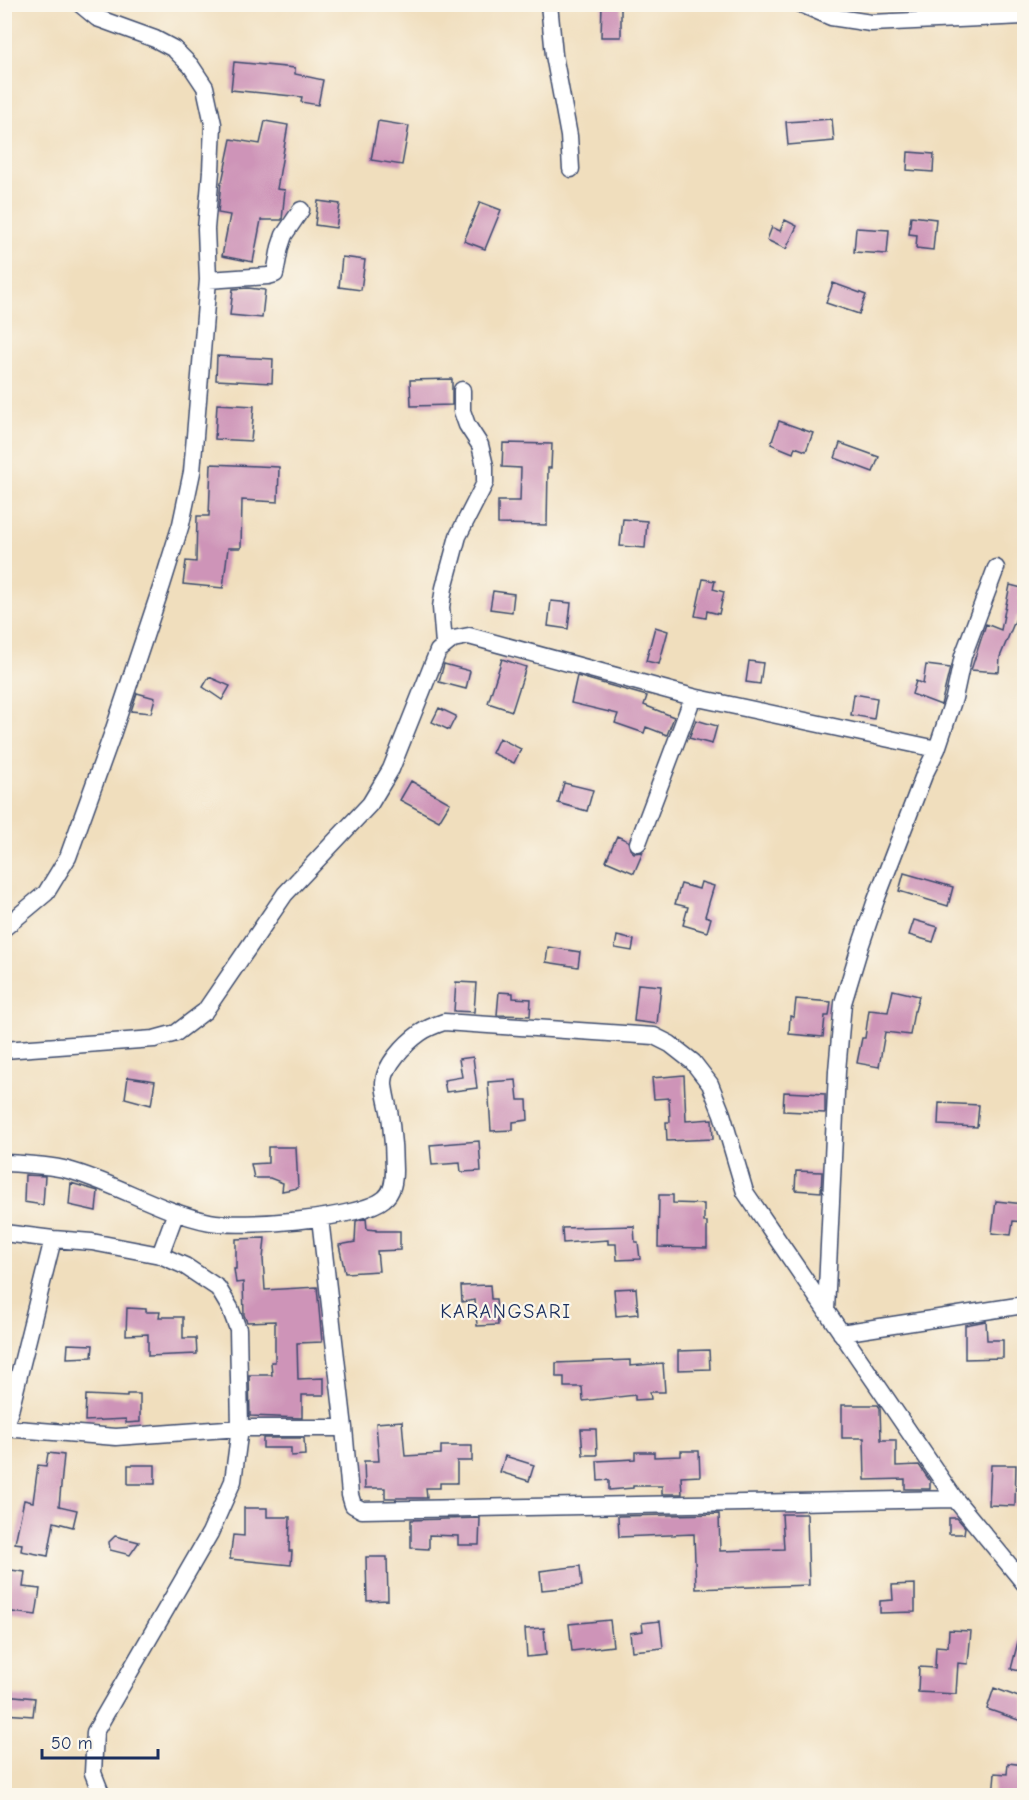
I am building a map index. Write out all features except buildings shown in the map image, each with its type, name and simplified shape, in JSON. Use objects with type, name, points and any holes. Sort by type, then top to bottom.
[{"type":"street","points":[[4,928],[46,893],[68,857],[109,745],[162,585],[181,524],[192,472],[208,280],[206,229],[213,124],[205,87],[191,66],[174,49],[155,39],[97,18],[80,4]]},
{"type":"street","points":[[549,4],[554,55],[569,136],[571,169]]},
{"type":"street","points":[[801,4],[831,17],[871,23],[1024,15]]},
{"type":"street","points":[[208,280],[275,274],[284,235],[301,210]]},
{"type":"street","points":[[444,644],[441,607],[444,588],[458,536],[485,483],[485,466],[480,445],[467,425],[462,411],[462,390]]},
{"type":"street","points":[[826,1311],[837,1071],[843,1003],[876,900],[924,775],[937,749],[954,698],[963,656],[996,568]]},
{"type":"street","points":[[4,1050],[154,1040],[176,1033],[205,1011],[285,894],[370,804],[392,769],[438,651],[453,639],[469,636],[693,697],[937,749]]},
{"type":"street","points":[[638,843],[693,697]]},
{"type":"street","points":[[4,1163],[68,1170],[176,1212],[211,1222],[252,1223],[320,1218],[358,1211],[386,1198],[394,1182],[392,1126],[383,1082],[387,1069],[408,1043],[430,1027],[444,1022],[654,1036],[670,1044],[693,1062],[710,1084],[722,1114],[745,1192],[956,1499],[1024,1583]]},
{"type":"street","points":[[160,1255],[176,1212]]},
{"type":"street","points":[[320,1218],[350,1496],[353,1505],[362,1510],[956,1499]]},
{"type":"street","points":[[4,1233],[52,1244],[92,1242],[160,1255],[185,1266],[218,1288],[230,1308],[238,1329],[240,1428],[234,1481],[210,1533],[95,1732],[93,1773],[102,1796]]},
{"type":"street","points":[[52,1244],[4,1428],[116,1437],[240,1428],[344,1428]]},
{"type":"street","points":[[841,1333],[1024,1305]]},
{"type":"district","name":"KARANGSARI","points":[[506,1311]]}]
